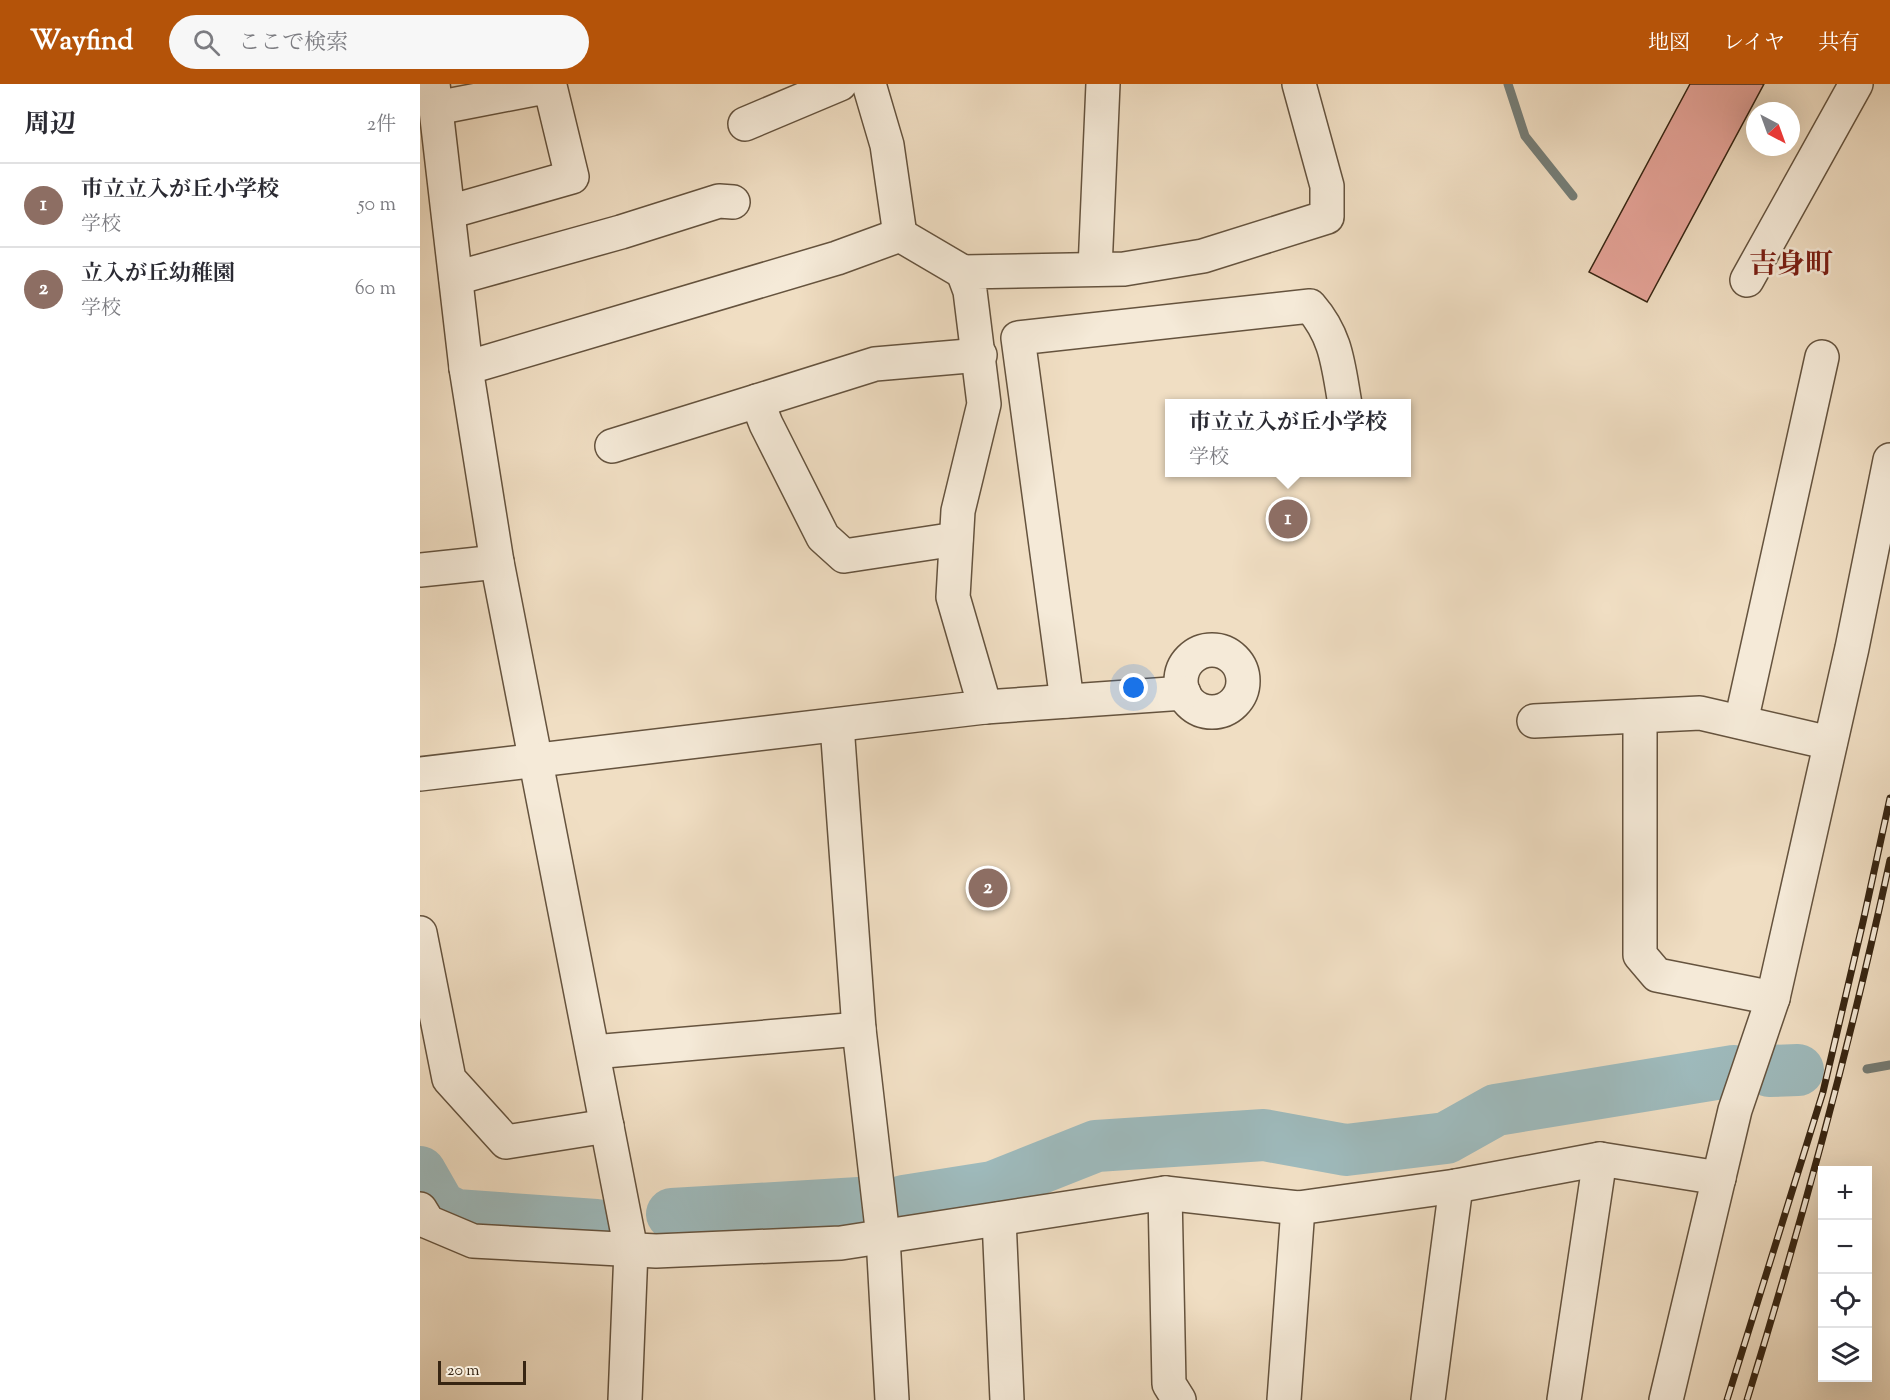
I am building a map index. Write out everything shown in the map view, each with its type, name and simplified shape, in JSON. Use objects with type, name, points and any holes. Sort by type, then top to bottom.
[{"type":"street","points":[[745,124],[840,84]]},
{"type":"street","points":[[869,84],[887,146],[900,236]]},
{"type":"street","points":[[1095,269],[1103,84]]},
{"type":"street","points":[[466,368],[837,258],[900,236],[963,272],[1124,269],[1203,256],[1327,217],[1327,186],[1299,84]]},
{"type":"street","points":[[1747,280],[1856,84]]},
{"type":"street","points":[[438,204],[572,177],[550,86],[435,96],[438,204],[456,278],[466,368],[497,562],[632,1250],[625,1400]]},
{"type":"street","points":[[456,278],[621,232],[719,201],[733,202]]},
{"type":"street","points":[[963,272],[970,291],[980,356],[984,404],[958,511],[953,597],[985,707]]},
{"type":"street","points":[[1067,701],[1018,338],[1310,306],[1331,336],[1343,399]]},
{"type":"street","points":[[612,446],[875,364],[980,356]]},
{"type":"street","points":[[1741,722],[1822,357]]},
{"type":"street","points":[[757,401],[766,424],[823,537],[844,556],[956,539]]},
{"type":"street","points":[[1666,1400],[1735,1110],[1773,998],[1890,460]]},
{"type":"street","points":[[420,570],[497,562]]},
{"type":"street","points":[[420,774],[985,707],[1184,693]]},
{"type":"street","points":[[1534,721],[1700,713],[1830,743]]},
{"type":"street","points":[[1640,716],[1640,955],[1657,975],[1773,998]]},
{"type":"street","points":[[837,725],[859,1029],[883,1237],[892,1400]]},
{"type":"street","points":[[420,933],[450,1079],[506,1142],[607,1126]]},
{"type":"street","points":[[592,1052],[859,1029]]},
{"type":"street","points":[[420,1209],[428,1222],[474,1241],[656,1251],[829,1243],[883,1237],[1165,1193],[1298,1208],[1456,1186],[1600,1159],[1719,1178]]},
{"type":"street","points":[[1564,1400],[1600,1159]]},
{"type":"street","points":[[1428,1400],[1456,1186]]},
{"type":"street","points":[[1165,1193],[1168,1384],[1179,1400]]},
{"type":"street","points":[[1284,1400],[1298,1208]]},
{"type":"street","points":[[999,1219],[1007,1400]]},
{"type":"building","points":[[1690,84],[1764,84],[1754,102],[1746,102],[1746,118],[1647,302],[1589,272]]},
{"type":"waterway","points":[[1508,84],[1525,136],[1573,196]]},
{"type":"waterway","points":[[1867,1069],[1890,1065]]},
{"type":"waterway","points":[[1769,1071],[1798,1070]]},
{"type":"waterway","points":[[904,1201],[993,1187],[1096,1146],[1264,1135],[1346,1150],[1446,1138],[1496,1110],[1734,1071]]},
{"type":"waterway","points":[[420,1172],[440,1207],[456,1215],[596,1225]]},
{"type":"waterway","points":[[672,1214],[859,1203]]},
{"type":"railway","points":[[1727,1400],[1823,1092],[1890,798]]},
{"type":"railway","points":[[1747,1400],[1824,1132],[1859,996],[1890,860]]},
{"type":"place","name":"市立立入が丘小学校","points":[[1288,519]]},
{"type":"place","name":"立入が丘幼稚園","points":[[988,888]]},
{"type":"district","name":"吉身町","points":[[1791,266]]}]
